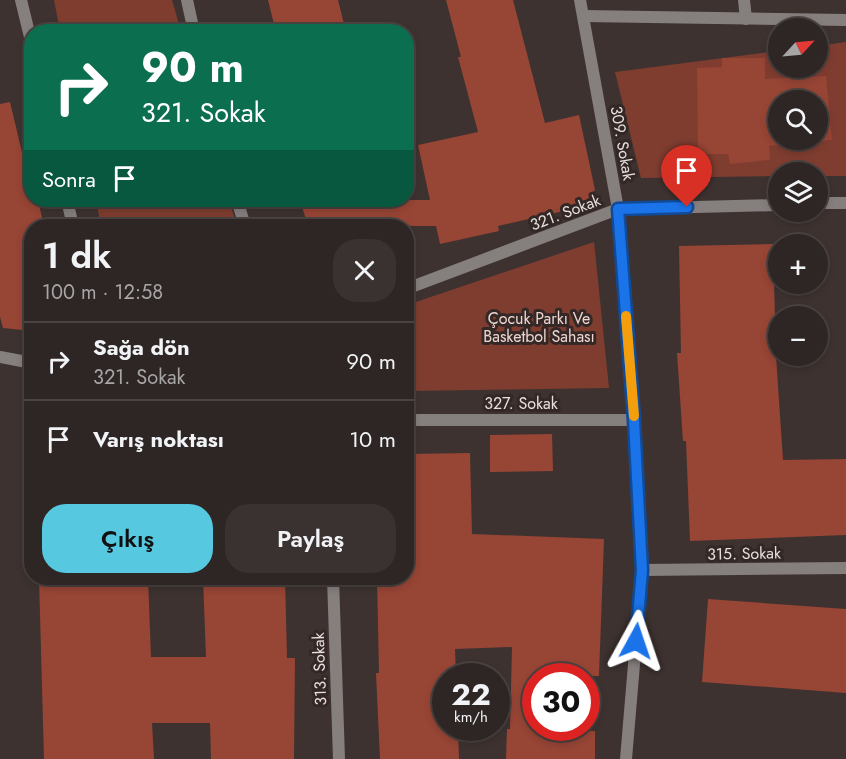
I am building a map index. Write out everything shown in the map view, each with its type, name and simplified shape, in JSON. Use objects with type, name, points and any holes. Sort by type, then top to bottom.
[{"type":"street","points":[[21,0],[27,24]]},
{"type":"street","points":[[187,0],[193,24]]},
{"type":"street","name":"309. Sokak","points":[[579,0],[584,16],[618,209],[634,420],[642,570],[626,759]]},
{"type":"street","points":[[744,0],[746,19]]},
{"type":"street","points":[[584,16],[846,20]]},
{"type":"street","points":[[828,204],[846,203]]},
{"type":"street","name":"321. Sokak","points":[[414,286],[618,209],[768,205]]},
{"type":"street","points":[[0,357],[24,362]]},
{"type":"street","name":"327. Sokak","points":[[414,420],[634,420]]},
{"type":"street","name":"315. Sokak","points":[[642,570],[846,568]]},
{"type":"street","name":"313. Sokak","points":[[333,585],[339,759]]},
{"type":"green space","points":[[54,0],[172,0],[179,24],[59,24]]},
{"type":"green space","points":[[846,42],[846,176],[828,176],[828,162],[768,162],[768,176],[641,178],[615,72],[768,52],[768,78],[828,78],[828,45]]},
{"type":"green space","points":[[97,207],[231,207],[235,219],[100,219]]},
{"type":"green space","name":"Çocuk Parkı Ve Basketbol Sahası","points":[[594,242],[609,388],[414,391],[414,303]]},
{"type":"building","points":[[268,0],[338,0],[344,24],[274,24]]},
{"type":"building","points":[[446,0],[513,0],[545,123],[579,115],[595,190],[581,207],[498,226],[499,231],[440,244],[436,226],[414,226],[414,219],[306,219],[302,207],[414,207],[414,200],[430,200],[418,145],[478,132],[458,57],[461,57]]},
{"type":"building","points":[[722,58],[765,58],[765,79],[826,78],[827,90],[768,90],[770,160],[730,164],[728,154],[698,154],[697,68],[722,67]]},
{"type":"building","points":[[828,97],[832,140],[828,140]]},
{"type":"building","points":[[10,102],[24,161],[24,207],[40,207],[42,219],[24,219],[24,330],[3,328],[0,317],[0,104]]},
{"type":"building","points":[[768,244],[768,294],[774,294],[775,306],[768,306],[768,366],[777,366],[783,460],[846,459],[846,535],[690,541],[686,441],[683,441],[677,353],[681,353],[679,246]]},
{"type":"building","points":[[552,434],[553,471],[490,472],[490,435]]},
{"type":"building","points":[[470,453],[472,534],[604,539],[599,663],[522,663],[522,741],[595,741],[595,759],[506,759],[507,741],[510,741],[512,647],[455,649],[456,663],[432,663],[432,741],[458,741],[459,759],[380,759],[376,673],[379,673],[377,585],[414,585],[414,454]]},
{"type":"building","points":[[39,585],[148,585],[151,657],[206,657],[203,585],[285,585],[287,658],[295,658],[294,759],[211,759],[210,723],[152,723],[154,759],[44,759]]},
{"type":"building","points":[[708,599],[846,609],[846,693],[702,682]]},
{"type":"slow traffic","points":[[626,316],[634,416]]},
{"type":"route","points":[[636,641],[642,570],[634,420],[618,209],[687,207]]}]
